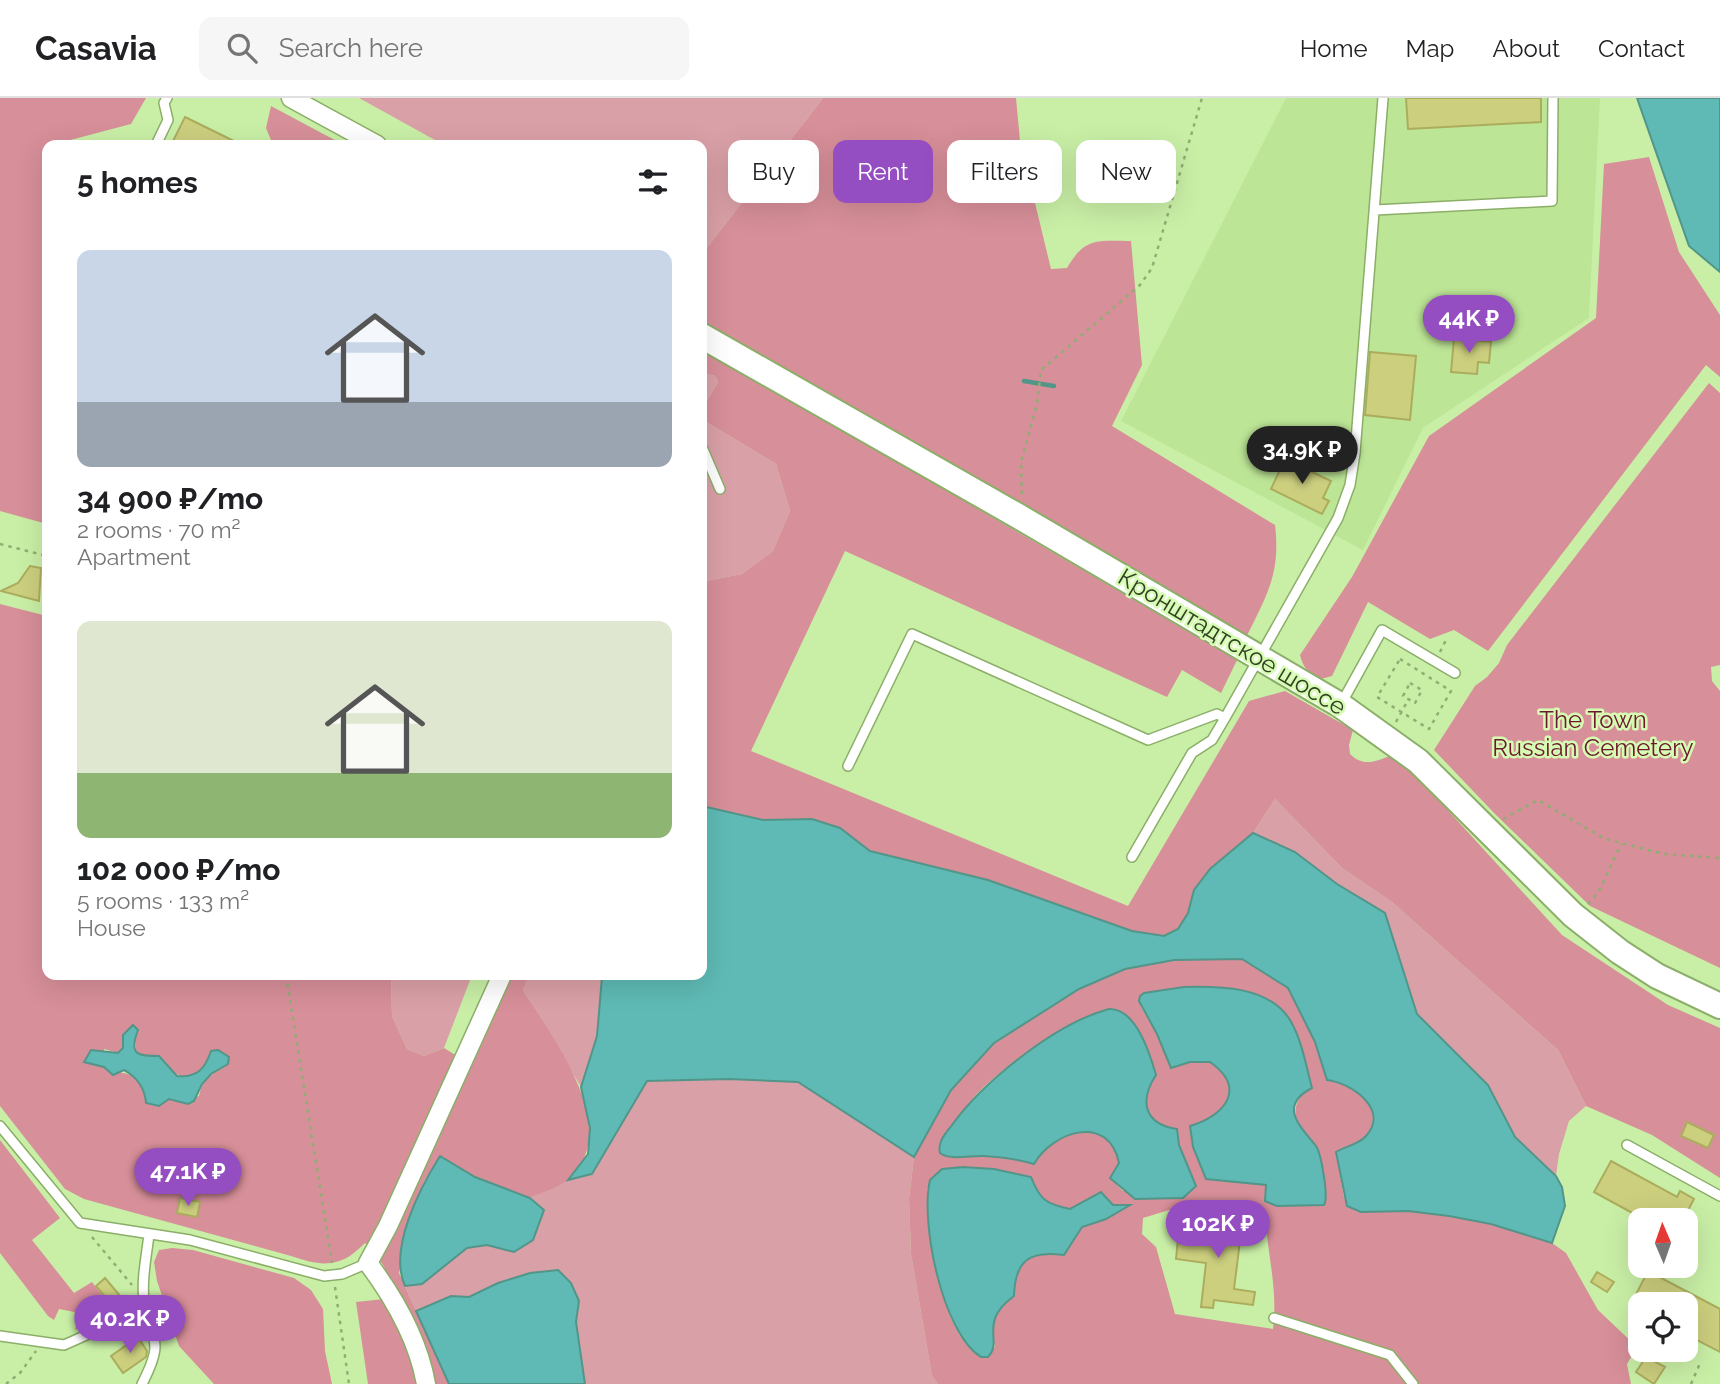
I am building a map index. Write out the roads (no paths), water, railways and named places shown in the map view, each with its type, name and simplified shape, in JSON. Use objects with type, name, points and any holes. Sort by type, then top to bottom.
[{"type":"street","points":[[291,98],[368,140]]},
{"type":"street","name":"Кронштадтское шоссе","points":[[707,339],[1006,509],[1340,705],[1418,761],[1577,918],[1657,976],[1720,1006]]},
{"type":"street","points":[[426,1384],[422,1360],[398,1307],[368,1264],[388,1226],[500,980]]},
{"type":"lane","points":[[158,140],[168,120],[164,103],[167,98]]},
{"type":"lane","points":[[1132,857],[1192,753],[1212,740],[1225,718],[1338,518],[1350,485],[1383,98]]},
{"type":"lane","points":[[1375,210],[1552,201],[1553,98]]},
{"type":"lane","points":[[707,459],[720,489]]},
{"type":"lane","points":[[1340,705],[1382,630],[1455,673]]},
{"type":"lane","points":[[848,766],[912,634],[1148,740],[1217,714],[1225,718]]},
{"type":"lane","points":[[0,1126],[80,1223],[190,1240],[324,1276],[333,1276],[368,1264]]},
{"type":"lane","points":[[1627,1145],[1720,1196]]},
{"type":"lane","points":[[142,1384],[152,1364],[157,1345],[144,1298],[149,1234]]},
{"type":"lane","points":[[0,1336],[45,1340],[64,1345],[91,1333],[144,1298]]},
{"type":"lane","points":[[1274,1318],[1390,1355],[1413,1384]]},
{"type":"water","points":[[1637,98],[1720,98],[1720,272],[1689,246]]},
{"type":"water","points":[[707,807],[763,820],[812,819],[840,828],[870,851],[988,880],[1132,931],[1164,936],[1178,929],[1188,913],[1194,890],[1210,869],[1253,833],[1295,852],[1337,884],[1385,913],[1417,1014],[1488,1085],[1515,1137],[1556,1176],[1562,1187],[1565,1206],[1552,1243],[1491,1224],[1449,1216],[1408,1211],[1361,1212],[1347,1206],[1336,1152],[1366,1136],[1372,1126],[1371,1107],[1347,1086],[1327,1080],[1315,1042],[1288,988],[1242,959],[1174,960],[1125,969],[1079,989],[994,1043],[951,1090],[914,1157],[798,1082],[729,1079],[647,1081],[592,1174],[568,1180],[588,1154],[590,1128],[581,1087],[597,1036],[602,980],[707,980]]},
{"type":"water","points":[[1184,987],[1227,988],[1256,994],[1281,1009],[1290,1020],[1301,1045],[1312,1088],[1296,1102],[1295,1117],[1318,1150],[1325,1185],[1324,1205],[1277,1206],[1265,1201],[1266,1185],[1206,1179],[1193,1147],[1190,1126],[1213,1116],[1221,1108],[1227,1100],[1228,1082],[1210,1062],[1190,1062],[1171,1068],[1139,1001],[1144,993]]},
{"type":"water","points":[[1109,1009],[1127,1016],[1146,1045],[1156,1075],[1147,1094],[1148,1110],[1157,1122],[1177,1129],[1179,1145],[1196,1186],[1183,1198],[1135,1199],[1110,1178],[1119,1163],[1113,1147],[1104,1137],[1093,1133],[1080,1132],[1067,1136],[1043,1152],[1034,1164],[1003,1158],[955,1157],[940,1153],[941,1141],[947,1131],[1002,1073],[1044,1040],[1088,1016]]},
{"type":"water","points":[[133,1025],[138,1030],[134,1045],[137,1053],[159,1056],[177,1076],[195,1074],[206,1063],[211,1051],[218,1050],[229,1057],[228,1064],[211,1074],[202,1084],[194,1101],[188,1104],[169,1099],[159,1106],[146,1103],[142,1088],[129,1073],[124,1070],[113,1075],[104,1067],[84,1062],[91,1050],[118,1053],[123,1048],[123,1035]]},
{"type":"water","points":[[440,1156],[475,1177],[530,1198],[544,1210],[533,1240],[514,1252],[487,1245],[467,1248],[422,1284],[405,1286],[400,1255],[403,1237],[416,1201]]},
{"type":"water","points":[[942,1169],[994,1169],[1031,1177],[1045,1200],[1070,1209],[1101,1192],[1113,1205],[1130,1205],[1106,1219],[1082,1227],[1064,1255],[1042,1254],[1026,1260],[1017,1274],[1014,1296],[997,1315],[993,1331],[994,1345],[988,1357],[981,1357],[967,1344],[955,1325],[945,1301],[931,1248],[928,1222],[930,1180]]},
{"type":"water","points":[[558,1270],[571,1283],[579,1301],[576,1322],[585,1384],[449,1384],[416,1311],[451,1296],[469,1297],[498,1283],[530,1273]]},
{"type":"waterway","points":[[1024,381],[1054,386]]},
{"type":"park label","name":"The Town Russian Cemetery","points":[[1593,734]]}]
